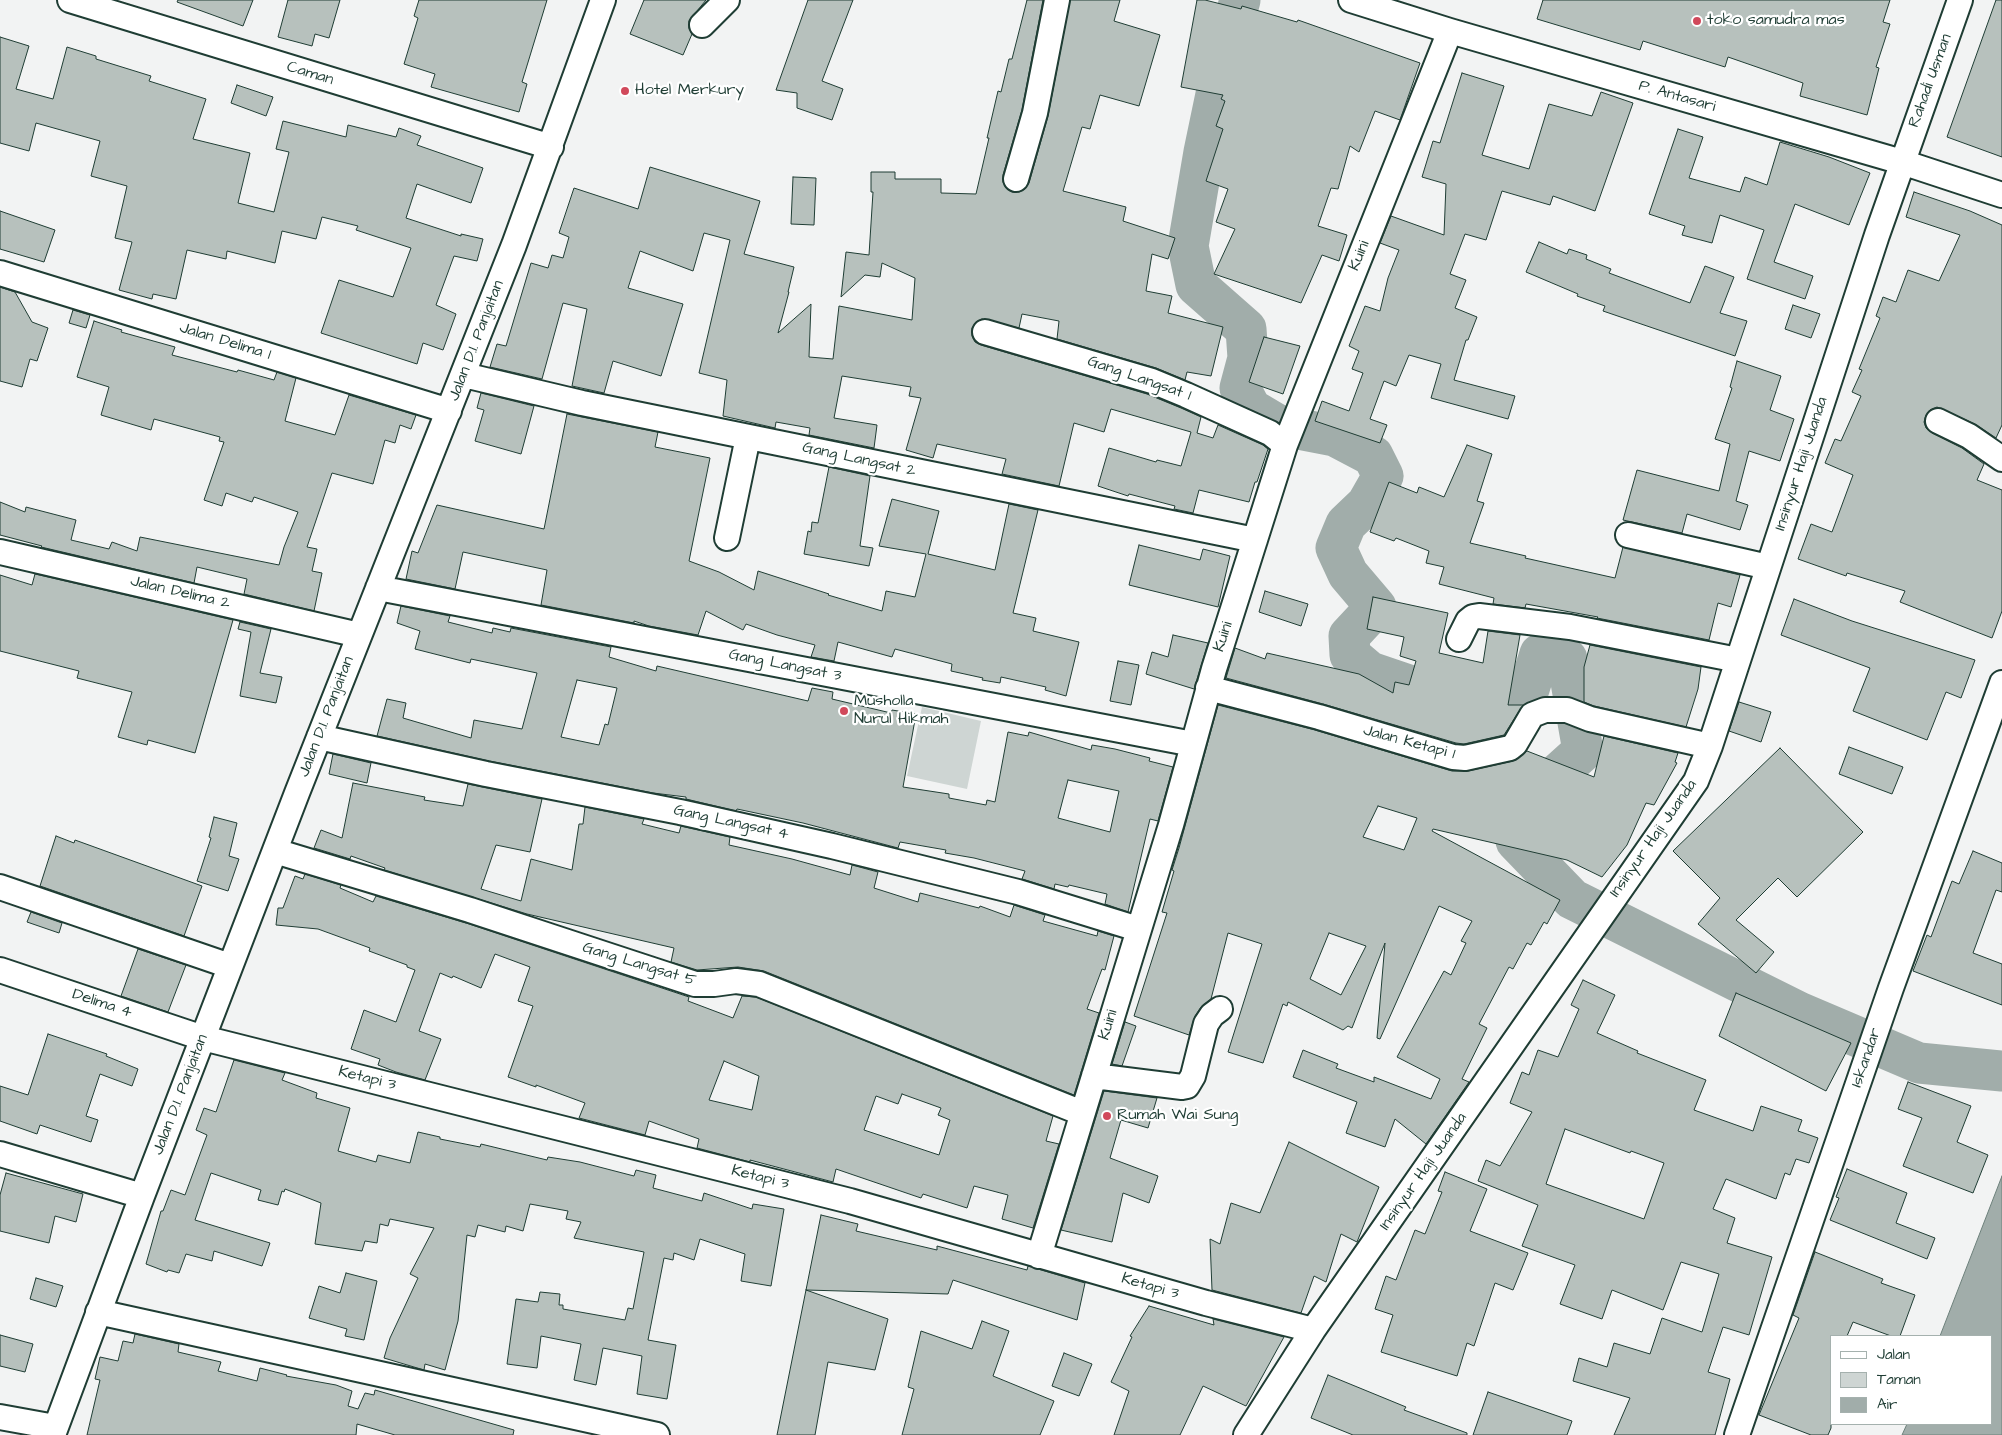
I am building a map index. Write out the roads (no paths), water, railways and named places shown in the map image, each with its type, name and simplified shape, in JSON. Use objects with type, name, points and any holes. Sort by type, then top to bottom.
[{"type":"street","name":"Caman","points":[[70,0],[551,147]]},
{"type":"street","name":"Jalan D.I. Panjaitan","points":[[54,1431],[230,966],[359,635],[464,375],[551,147],[602,0]]},
{"type":"street","points":[[702,25],[727,0]]},
{"type":"street","points":[[1016,180],[1035,113],[1057,0]]},
{"type":"street","name":"P. Antasari","points":[[1351,0],[1450,31],[1902,162],[2002,195]]},
{"type":"street","name":"Rahadi Usman","points":[[1902,162],[1960,0]]},
{"type":"street","name":"Kuini","points":[[1039,1256],[1171,825],[1208,688],[1287,441],[1450,31]]},
{"type":"street","name":"Insinyur Haji Juanda","points":[[1246,1435],[1312,1330],[1696,780],[1710,746],[1902,162]]},
{"type":"street","name":"Jalan Delima 1","points":[[0,273],[449,411]]},
{"type":"street","name":"Gang Langsat 1","points":[[985,332],[1152,381],[1186,394],[1287,441]]},
{"type":"street","name":"Gang Langsat 2","points":[[464,375],[582,403],[1255,540]]},
{"type":"street","points":[[1938,421],[1969,436],[2002,459]]},
{"type":"street","points":[[727,538],[748,437]]},
{"type":"street","points":[[1628,535],[1768,567]]},
{"type":"street","name":"Jalan Delima 2","points":[[0,552],[359,635]]},
{"type":"street","name":"Gang Langsat 3","points":[[378,588],[1193,744]]},
{"type":"street","points":[[1459,639],[1468,621],[1473,617],[1479,616],[1570,627],[1738,660]]},
{"type":"street","name":"Iskandar","points":[[1738,1435],[1884,1009],[2002,683]]},
{"type":"street","name":"Jalan Ketapi 1","points":[[1208,688],[1453,757],[1465,758],[1505,750],[1513,746],[1528,720],[1538,711],[1545,710],[1567,710],[1590,719],[1710,746]]},
{"type":"street","name":"Gang Langsat 4","points":[[319,737],[486,774],[680,812],[832,846],[1018,892],[1138,928]]},
{"type":"street","name":"Gang Langsat 5","points":[[275,851],[470,910],[696,984],[736,981],[759,984],[1082,1113]]},
{"type":"street","points":[[0,887],[230,966]]},
{"type":"street","name":"Delima 4","points":[[0,970],[204,1038]]},
{"type":"street","points":[[1094,1076],[1182,1088],[1187,1086],[1193,1076],[1206,1024],[1212,1015],[1220,1009]]},
{"type":"street","name":"Ketapi 3","points":[[204,1038],[850,1200],[1206,1303],[1312,1330]]},
{"type":"street","points":[[0,1154],[142,1196]]},
{"type":"street","points":[[98,1312],[657,1435]]},
{"type":"street","points":[[0,1417],[54,1431]]},
{"type":"water","points":[[2002,1176],[2002,1435],[1902,1435],[1907,1425],[1992,1425],[1992,1335],[1940,1335]]},
{"type":"waterway","points":[[1240,0],[1224,56],[1204,152],[1188,246],[1196,285],[1246,329],[1248,358],[1240,388],[1251,409],[1278,425],[1335,436],[1373,456],[1383,476],[1367,504],[1346,524],[1336,548],[1348,574],[1376,607],[1349,636],[1350,655],[1370,672],[1420,689],[1461,696],[1514,701],[1528,692],[1540,654],[1550,649],[1567,659],[1583,751],[1531,798],[1516,841],[1572,899],[1799,1012],[1919,1063],[2002,1071]]},
{"type":"place","name":"toko samudra mas","points":[[1697,21]]},
{"type":"place","name":"Hotel Merkury","points":[[625,91]]},
{"type":"place","name":"Musholla Nurul Hikmah","points":[[844,711]]},
{"type":"place","name":"Rumah Wai Sung","points":[[1107,1116]]}]
